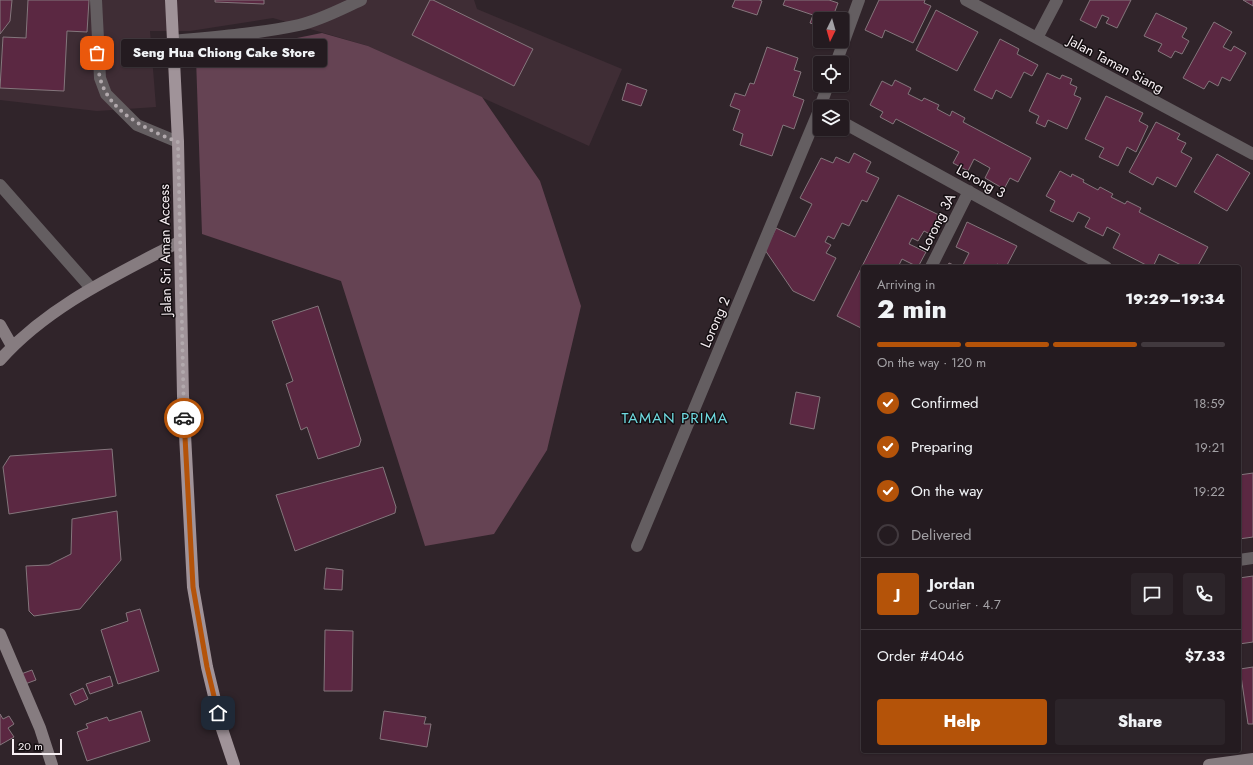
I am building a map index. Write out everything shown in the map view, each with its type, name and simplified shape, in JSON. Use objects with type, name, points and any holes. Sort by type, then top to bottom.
[{"type":"main road","name":"Jalan Sri Aman Access","points":[[171,0],[178,142],[183,396],[193,587],[206,660],[222,729],[234,765]]},
{"type":"street","points":[[96,0],[100,78],[106,94],[137,125],[178,142]]},
{"type":"street","points":[[172,41],[258,32],[300,25],[331,14],[361,0]]},
{"type":"street","points":[[839,56],[859,0]]},
{"type":"street","name":"Jalan Taman Siang","points":[[966,0],[1253,154]]},
{"type":"street","points":[[1037,38],[1057,0]]},
{"type":"street","name":"Lorong 2","points":[[637,546],[813,126]]},
{"type":"street","name":"Lorong 3","points":[[849,126],[1102,265]]},
{"type":"street","points":[[0,185],[92,288]]},
{"type":"street","name":"Lorong 3A","points":[[932,265],[969,191]]},
{"type":"street","points":[[0,360],[27,332],[92,288],[179,242]]},
{"type":"street","points":[[0,325],[12,346]]},
{"type":"street","points":[[1241,560],[1253,558]]},
{"type":"street","points":[[0,634],[40,728],[52,765]]},
{"type":"street","points":[[1209,765],[1253,759]]},
{"type":"shaded area","points":[[0,0],[474,0],[477,9],[622,69],[589,146],[368,46],[273,18],[190,31],[150,31],[156,107],[97,111],[0,100]]},
{"type":"shaded area","points":[[322,33],[368,46],[482,97],[540,181],[581,306],[547,450],[494,534],[425,546],[341,281],[202,234],[196,58]]},
{"type":"building","points":[[0,0],[12,0],[10,21],[0,34]]},
{"type":"building","points":[[28,0],[89,0],[87,32],[67,31],[64,91],[0,88],[3,37],[26,38]]},
{"type":"building","points":[[215,0],[264,0],[264,4],[215,2]]},
{"type":"building","points":[[430,0],[433,0],[533,49],[514,86],[412,35]]},
{"type":"building","points":[[735,0],[762,1],[757,15],[732,7]]},
{"type":"building","points":[[785,0],[829,0],[838,3],[835,12],[813,12],[813,15],[783,5]]},
{"type":"building","points":[[879,0],[925,0],[924,3],[931,6],[913,43],[885,30],[882,38],[865,30]]},
{"type":"building","points":[[1090,0],[1131,0],[1117,28],[1106,23],[1109,18],[1102,15],[1096,28],[1080,20]]},
{"type":"building","points":[[1243,0],[1253,0],[1253,6]]},
{"type":"building","points":[[936,10],[978,32],[957,71],[916,50]]},
{"type":"building","points":[[1156,13],[1187,28],[1182,37],[1189,41],[1182,54],[1175,51],[1171,58],[1158,51],[1162,44],[1144,36]]},
{"type":"building","points":[[813,15],[813,24],[810,23]]},
{"type":"building","points":[[1214,22],[1232,32],[1223,47],[1231,51],[1234,46],[1246,53],[1230,81],[1222,77],[1218,86],[1209,81],[1204,89],[1183,78]]},
{"type":"building","points":[[1000,39],[1019,49],[1017,54],[1038,65],[1032,76],[1024,72],[1011,98],[996,90],[992,99],[974,90]]},
{"type":"building","points":[[767,47],[798,58],[794,70],[801,72],[793,96],[804,100],[794,129],[783,125],[772,156],[740,145],[743,134],[733,130],[740,110],[730,106],[735,93],[745,96],[750,83],[754,84]]},
{"type":"building","points":[[1047,73],[1060,79],[1062,75],[1072,79],[1070,84],[1077,87],[1074,95],[1081,98],[1067,129],[1048,120],[1045,127],[1036,123],[1039,116],[1029,111]]},
{"type":"building","points":[[895,80],[911,88],[908,94],[922,101],[924,98],[939,105],[937,109],[950,116],[952,111],[965,118],[963,122],[1031,158],[1018,182],[1010,178],[1004,189],[985,178],[990,168],[974,159],[968,171],[953,163],[959,152],[896,119],[893,124],[880,117],[883,112],[870,105],[882,81],[892,86]]},
{"type":"building","points":[[627,83],[647,90],[641,106],[622,100]]},
{"type":"building","points":[[1106,96],[1143,113],[1139,121],[1148,126],[1136,152],[1127,147],[1118,166],[1099,157],[1104,148],[1085,139]]},
{"type":"building","points":[[1156,122],[1180,134],[1177,139],[1186,143],[1181,152],[1192,158],[1176,187],[1157,177],[1153,185],[1129,172]]},
{"type":"building","points":[[854,153],[871,162],[866,172],[879,178],[867,202],[862,200],[849,226],[842,223],[834,239],[828,236],[825,242],[831,245],[826,253],[836,258],[814,301],[793,291],[765,250],[776,228],[795,237],[812,204],[800,198],[821,158],[833,163],[836,157],[849,163]]},
{"type":"building","points":[[1217,154],[1250,173],[1227,211],[1194,192]]},
{"type":"building","points":[[1060,171],[1071,177],[1072,174],[1098,190],[1100,187],[1113,194],[1111,197],[1125,204],[1127,201],[1141,208],[1139,212],[1208,247],[1198,265],[1181,265],[1159,254],[1154,265],[1146,265],[1113,248],[1120,234],[1107,227],[1103,236],[1085,227],[1090,218],[1078,212],[1073,222],[1050,211],[1055,201],[1046,196]]},
{"type":"building","points":[[898,195],[939,215],[930,234],[924,231],[918,241],[912,238],[909,244],[926,252],[919,265],[914,265],[902,259],[899,265],[863,265]]},
{"type":"building","points":[[967,222],[1017,246],[1007,265],[963,265],[969,253],[956,247]]},
{"type":"building","points":[[861,268],[861,328],[837,316]]},
{"type":"building","points":[[318,306],[361,440],[359,446],[318,459],[307,427],[301,430],[286,384],[293,381],[272,321]]},
{"type":"building","points":[[796,392],[820,397],[814,429],[790,424]]},
{"type":"building","points":[[112,449],[116,496],[9,514],[3,467],[10,456]]},
{"type":"building","points":[[383,467],[396,507],[395,513],[295,551],[276,495]]},
{"type":"building","points":[[1253,473],[1253,537],[1241,539],[1241,475]]},
{"type":"building","points":[[117,511],[121,560],[80,609],[34,616],[29,611],[26,566],[49,565],[71,554],[72,519]]},
{"type":"building","points":[[326,568],[343,570],[342,590],[324,589]]},
{"type":"building","points":[[1253,576],[1253,642],[1241,644],[1241,578]]},
{"type":"building","points":[[140,609],[159,671],[118,684],[101,630],[128,621],[126,613]]},
{"type":"building","points":[[325,630],[353,631],[352,691],[324,691]]},
{"type":"building","points":[[1253,667],[1253,724],[1248,724],[1241,669]]},
{"type":"building","points":[[32,670],[36,680],[25,684],[21,674]]},
{"type":"building","points":[[110,676],[113,686],[90,694],[86,684]]},
{"type":"building","points":[[83,688],[88,699],[75,705],[70,694]]},
{"type":"building","points":[[141,711],[150,741],[87,761],[77,732],[88,728],[86,724],[107,717],[109,721]]},
{"type":"building","points":[[384,711],[426,717],[424,724],[431,724],[427,747],[380,739]]},
{"type":"building","points":[[0,714],[3,719],[9,716],[14,724],[8,728],[14,737],[0,745]]},
{"type":"way so far","points":[[97,53],[100,78],[103,87],[106,94],[115,104],[137,125],[178,142],[179,257],[184,418]]},
{"type":"place","name":"Seng Hua Chiong Cake Store","points":[[97,53]]},
{"type":"district","name":"TAMAN PRIMA","points":[[675,418]]},
{"type":"route","points":[[184,418],[193,587],[207,667],[218,713]]}]
